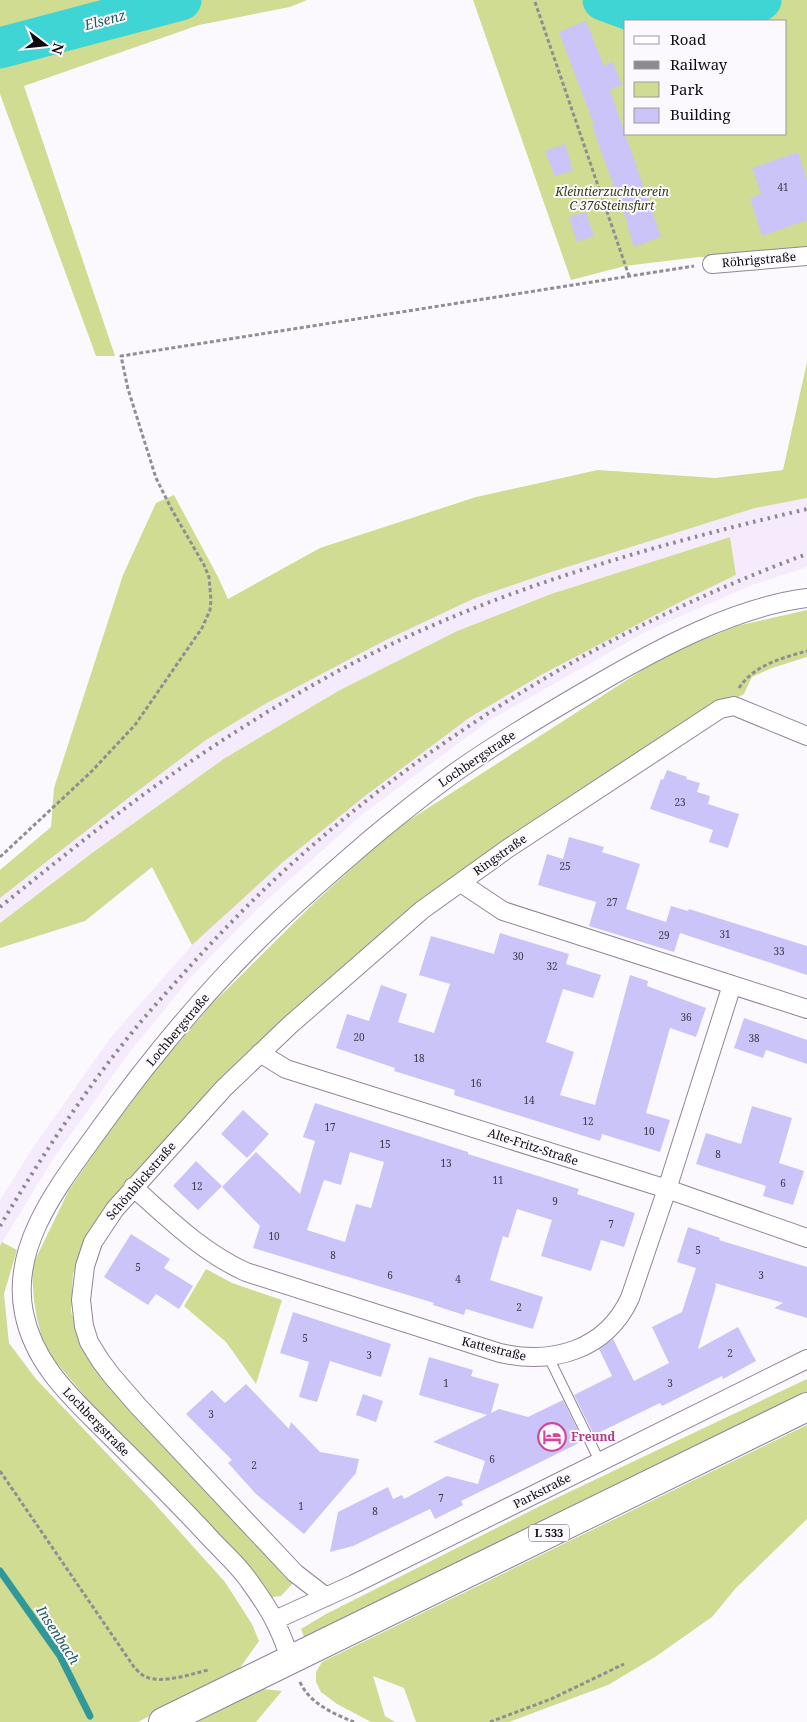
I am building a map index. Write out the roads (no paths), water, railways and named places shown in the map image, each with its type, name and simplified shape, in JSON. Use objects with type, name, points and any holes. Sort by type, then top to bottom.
[{"type":"main road","name":"L 533","points":[[163,1722],[807,1407]]},
{"type":"street","name":"Röhrigstraße","points":[[712,264],[807,256]]},
{"type":"street","name":"Lochbergstraße","points":[[291,1660],[275,1620],[245,1575],[67,1393],[47,1368],[29,1333],[22,1294],[26,1252],[37,1224],[79,1158],[113,1110],[165,1044],[213,988],[274,924],[411,806],[495,746],[656,650],[701,630],[761,608],[807,598]]},
{"type":"street","name":"Ringstraße","points":[[807,736],[734,706],[720,709],[507,849],[461,883],[503,910],[807,1009]]},
{"type":"street","name":"Schönblickstraße","points":[[326,1597],[295,1573],[112,1376],[89,1342],[84,1326],[81,1300],[86,1260],[99,1231],[133,1187],[224,1088],[290,1025],[422,910],[461,883]]},
{"type":"street","name":"Kattestraße","points":[[133,1187],[196,1242],[216,1256],[246,1272],[500,1353],[530,1358],[569,1352],[598,1338],[607,1331],[624,1310],[635,1285],[667,1189],[732,985]]},
{"type":"street","name":"Alte-Fritz-Straße","points":[[260,1053],[286,1068],[667,1189],[807,1238]]},
{"type":"street","name":"Parkstraße","points":[[275,1620],[354,1584],[807,1359]]},
{"type":"lane","points":[[548,1356],[600,1462]]},
{"type":"waterway","name":"Elsenz","points":[[0,48],[181,0]]},
{"type":"waterway","name":"Elsenz","points":[[603,0],[657,20]]},
{"type":"waterway","name":"Elsenz","points":[[669,20],[743,11],[761,0]]},
{"type":"waterway","name":"Insenbach","points":[[0,1571],[60,1656],[90,1716]]},
{"type":"railway","points":[[0,907],[122,810],[186,765],[281,704],[329,676],[386,647],[502,597],[562,576],[684,540],[807,509]]},
{"type":"railway","points":[[0,1226],[68,1119],[105,1067],[144,1018],[237,916],[297,859],[354,811],[413,765],[475,722],[538,682],[669,612],[738,581],[807,554]]},
{"type":"place","name":"Freund","points":[[552,1437]]},
{"type":"park label","name":"Kleintierzuchtverein C 376Steinsfurt","points":[[612,199]]}]
